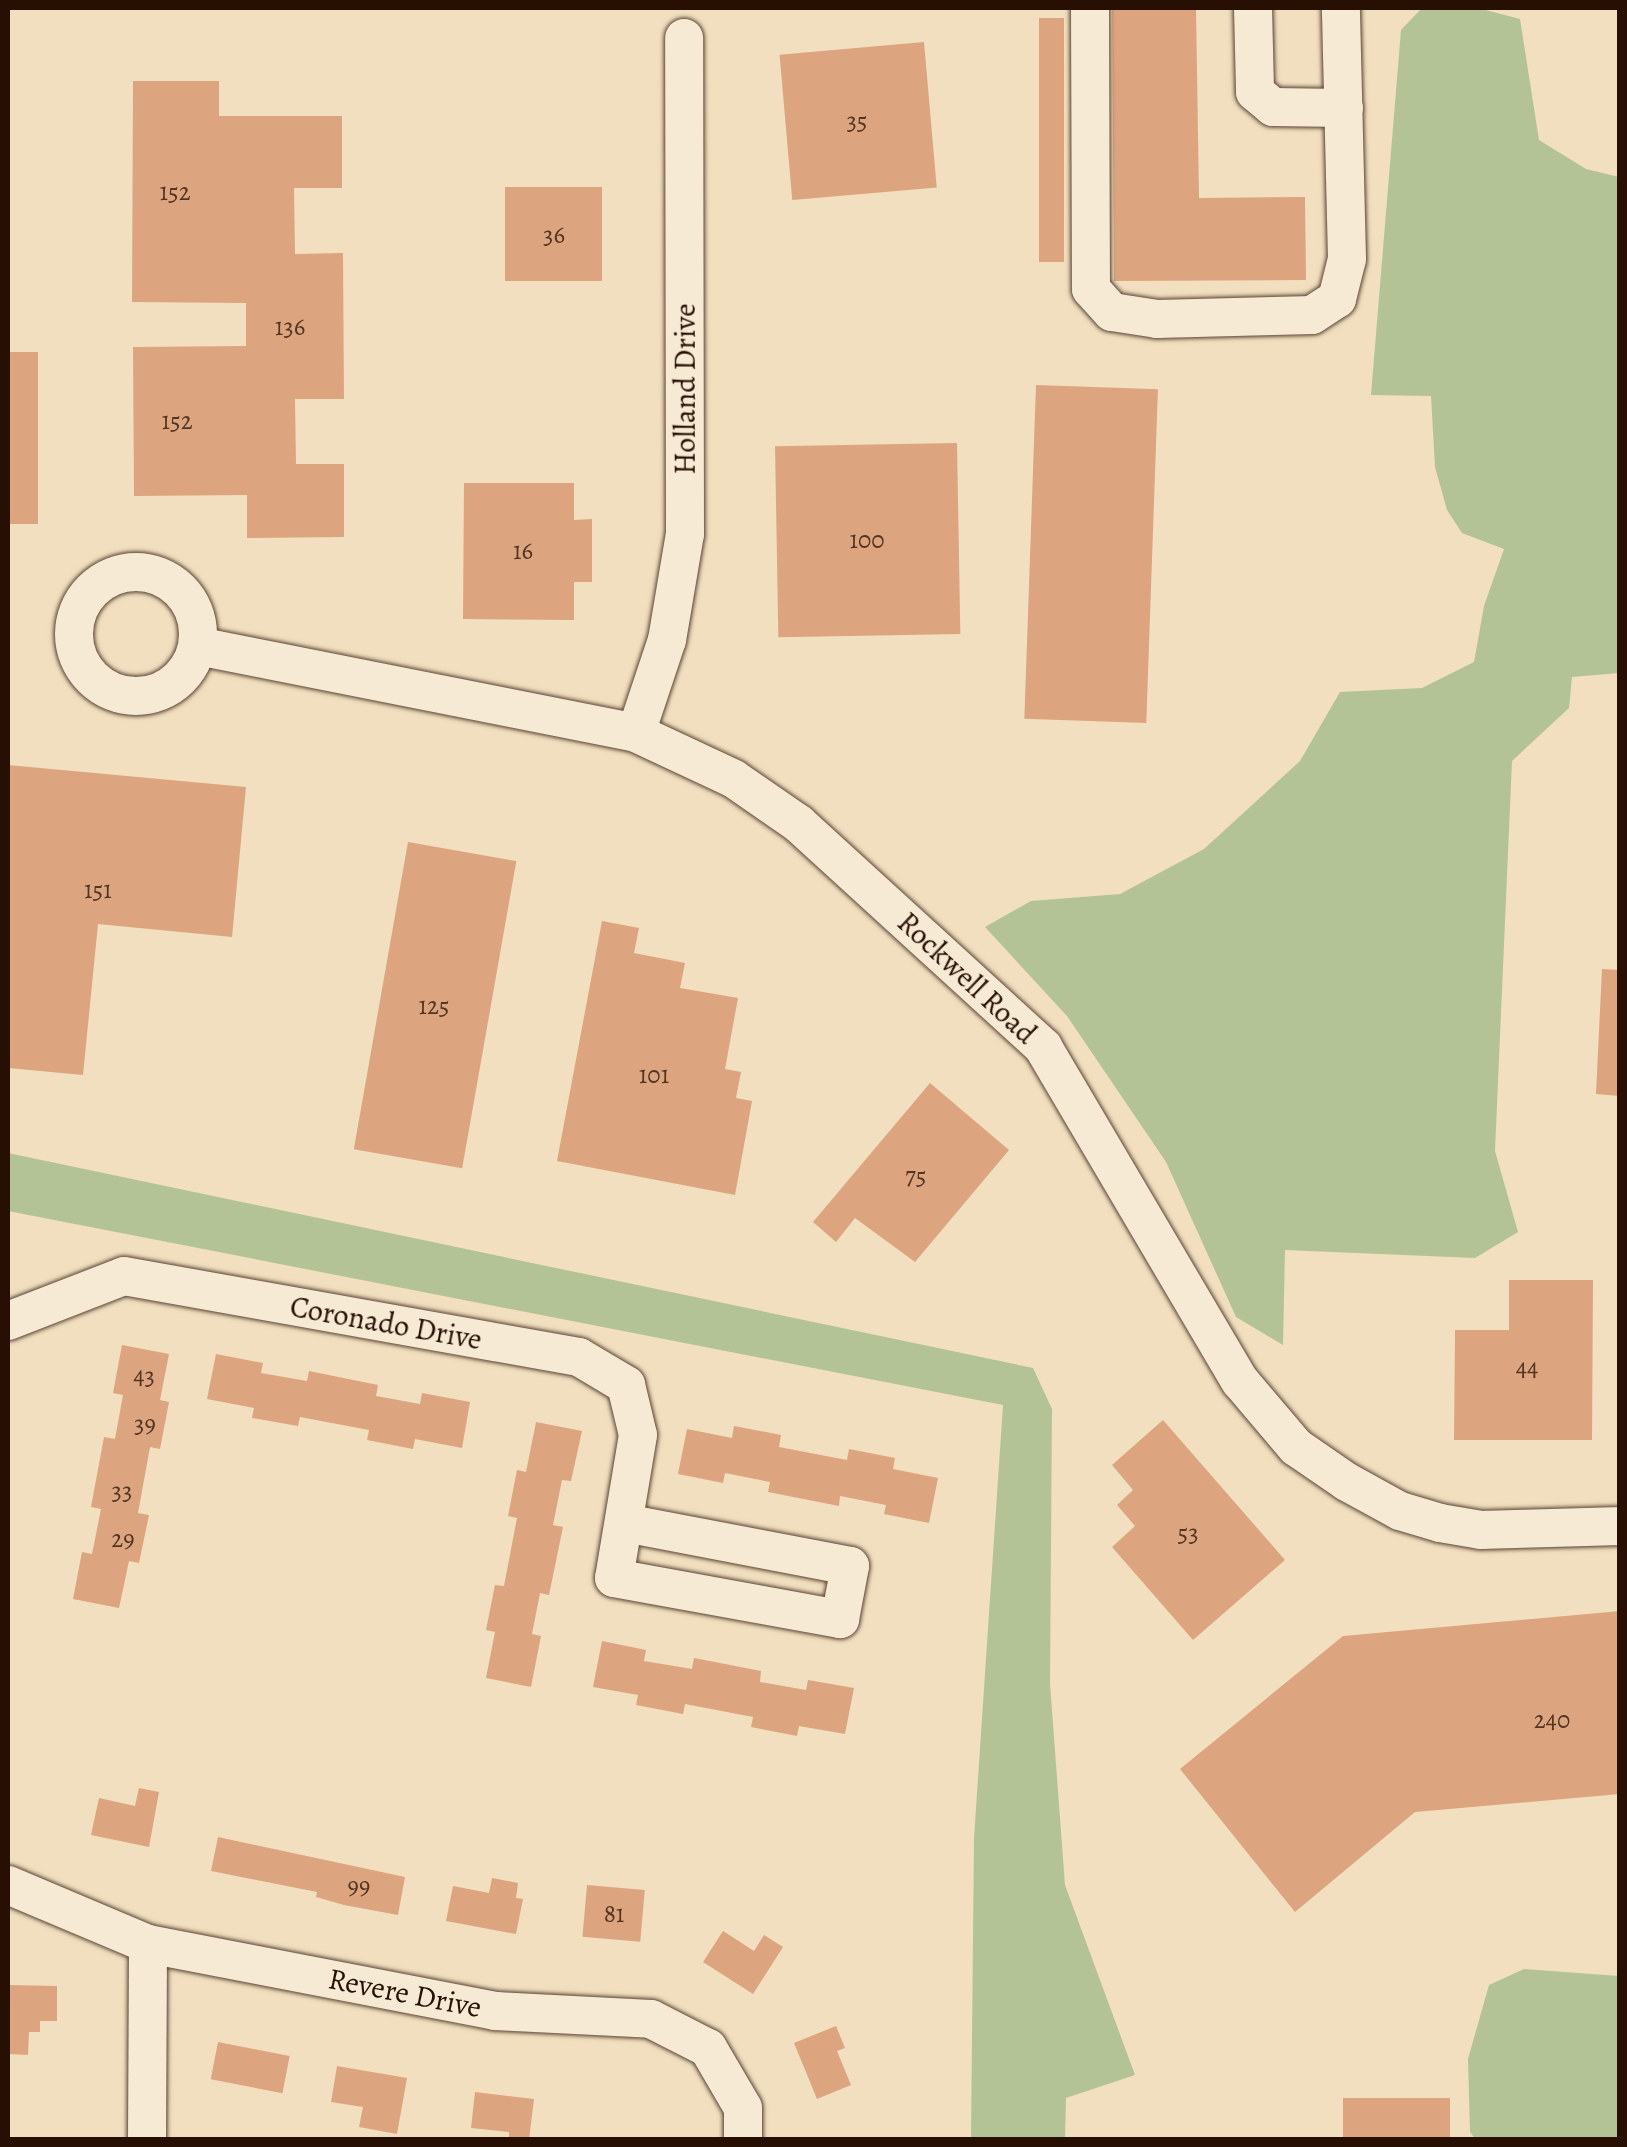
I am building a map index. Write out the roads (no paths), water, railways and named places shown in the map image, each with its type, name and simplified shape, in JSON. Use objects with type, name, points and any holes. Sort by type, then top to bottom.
[{"type":"street","points":[[1090,8],[1091,289],[1112,312],[1156,319],[1312,315],[1337,299],[1347,259],[1341,8]]},
{"type":"street","points":[[1253,8],[1255,92],[1273,107],[1344,108]]},
{"type":"street","name":"Holland Drive","points":[[636,732],[667,640],[686,534],[684,38]]},
{"type":"street","name":"Rockwell Road","points":[[198,646],[636,732],[734,779],[799,824],[1043,1047],[1240,1381],[1296,1447],[1347,1482],[1400,1511],[1440,1523],[1481,1530],[1620,1526]]},
{"type":"street","name":"Coronado Drive","points":[[8,1321],[124,1276],[579,1357],[626,1385],[638,1435],[614,1578],[840,1619],[850,1566],[624,1523]]},
{"type":"street","name":"Revere Drive","points":[[8,1885],[148,1944],[495,2011],[652,2019],[708,2048],[743,2108],[743,2140]]},
{"type":"street","points":[[148,1944],[148,2140]]}]
